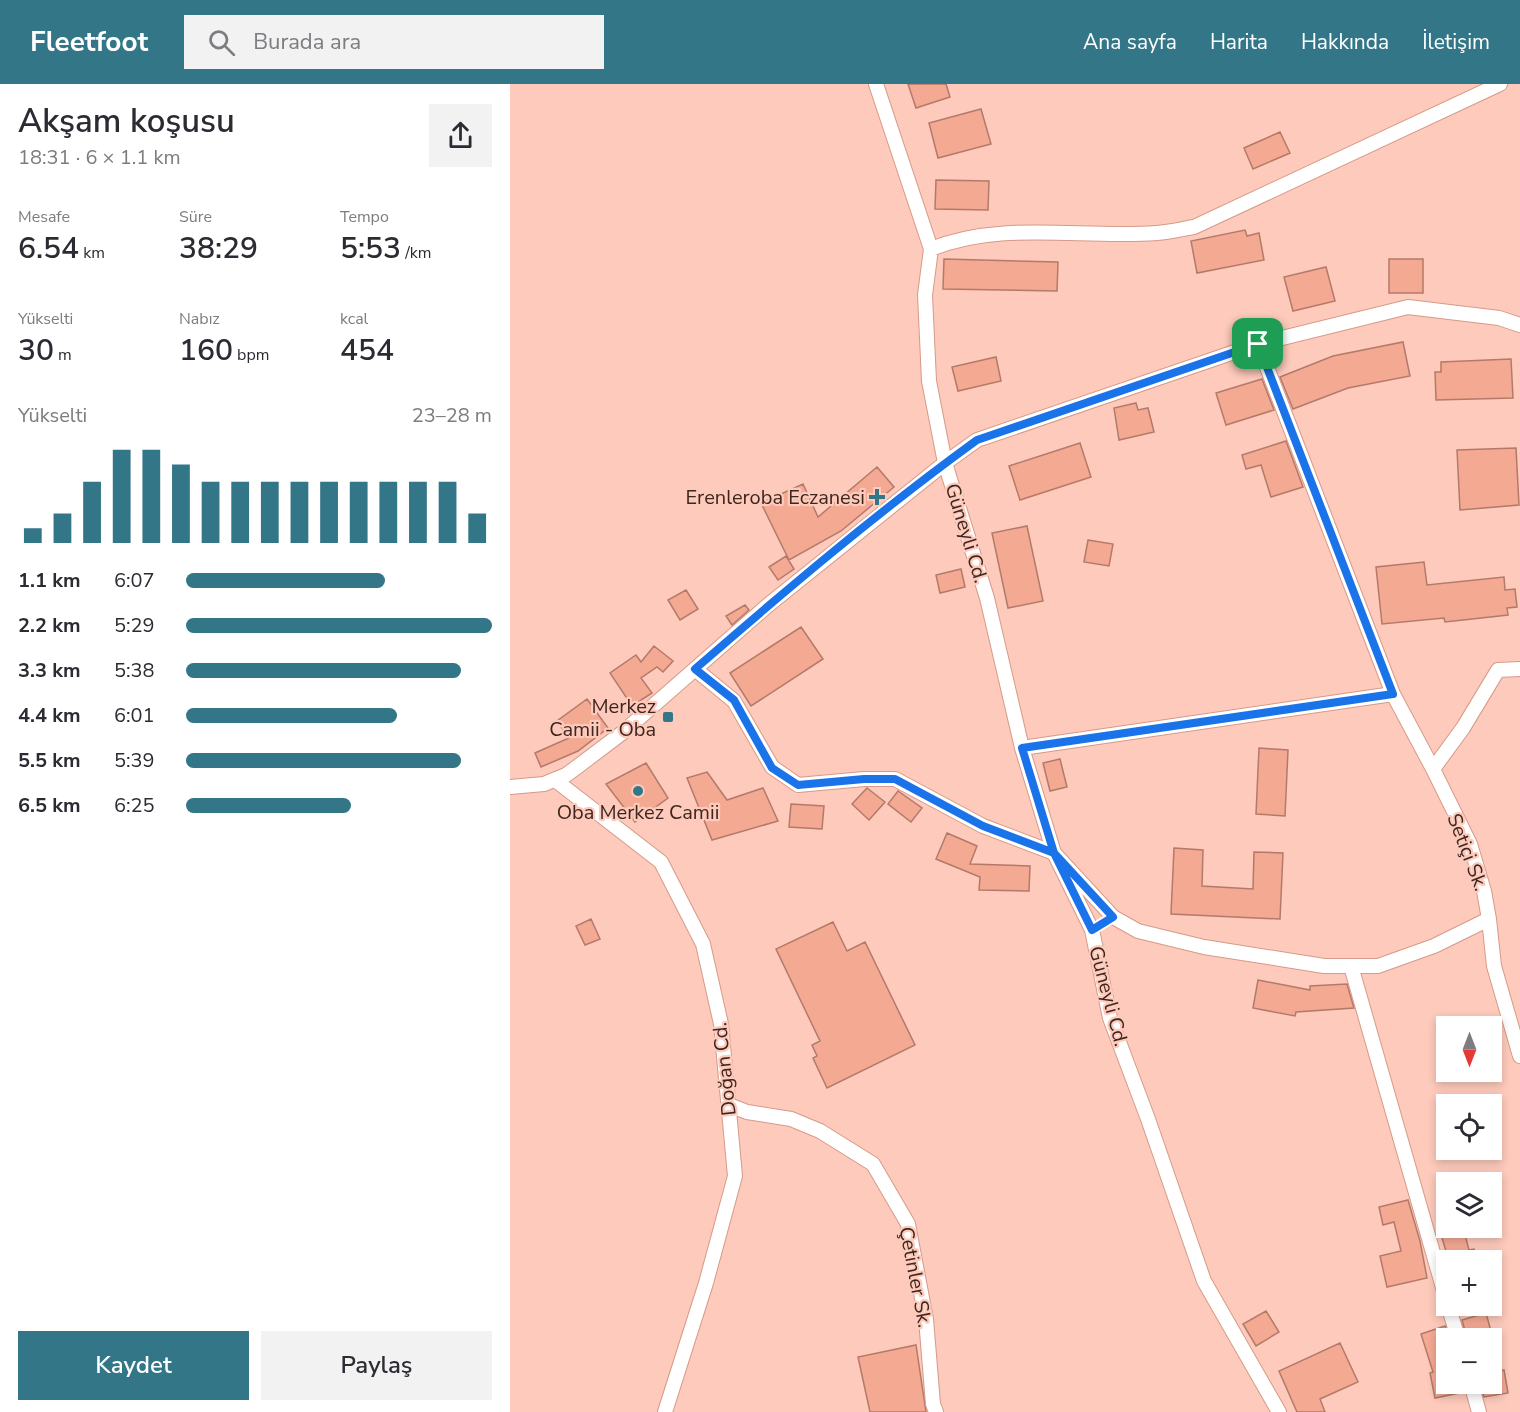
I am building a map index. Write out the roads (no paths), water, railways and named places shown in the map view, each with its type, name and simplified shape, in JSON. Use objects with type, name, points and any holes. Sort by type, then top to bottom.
[{"type":"street","points":[[876,84],[931,249],[954,240],[1005,234],[1157,233],[1194,227],[1500,84]]},
{"type":"street","name":"Güneyli Cd.","points":[[931,249],[925,295],[929,381],[945,463],[987,598],[1022,748],[1054,853],[1092,930],[1110,1018],[1204,1281],[1279,1412]]},
{"type":"street","points":[[510,787],[555,780],[578,767],[622,733],[767,606],[945,463],[977,440],[1258,344],[1408,307],[1499,318],[1520,325]]},
{"type":"street","name":"Setiçi Sk.","points":[[1258,344],[1393,694],[1470,844],[1484,891],[1494,966],[1520,1056]]},
{"type":"street","points":[[695,669],[734,700],[772,768],[798,785],[864,779],[895,779],[983,826],[1054,853],[1113,917],[1138,931],[1204,947],[1324,966],[1378,966],[1434,946],[1489,919]]},
{"type":"street","points":[[1433,769],[1463,728],[1498,670],[1520,669]]},
{"type":"street","points":[[1022,748],[1393,694]]},
{"type":"street","name":"Doğan Cd.","points":[[555,780],[661,862],[703,944],[721,1024],[735,1176],[706,1282],[665,1412]]},
{"type":"street","points":[[1092,930],[1113,917]]},
{"type":"street","points":[[1351,966],[1436,1263]]},
{"type":"street","name":"Çetinler Sk.","points":[[729,1105],[747,1112],[791,1119],[820,1131],[873,1164],[908,1224],[926,1319],[933,1404],[936,1412]]},
{"type":"street","points":[[1474,1394],[1479,1412]]},
{"type":"place","name":"Erenleroba Eczanesi","points":[[877,497]]},
{"type":"place","name":"Merkez Camii - Oba","points":[[668,717]]},
{"type":"place","name":"Oba Merkez Camii","points":[[638,791]]}]
